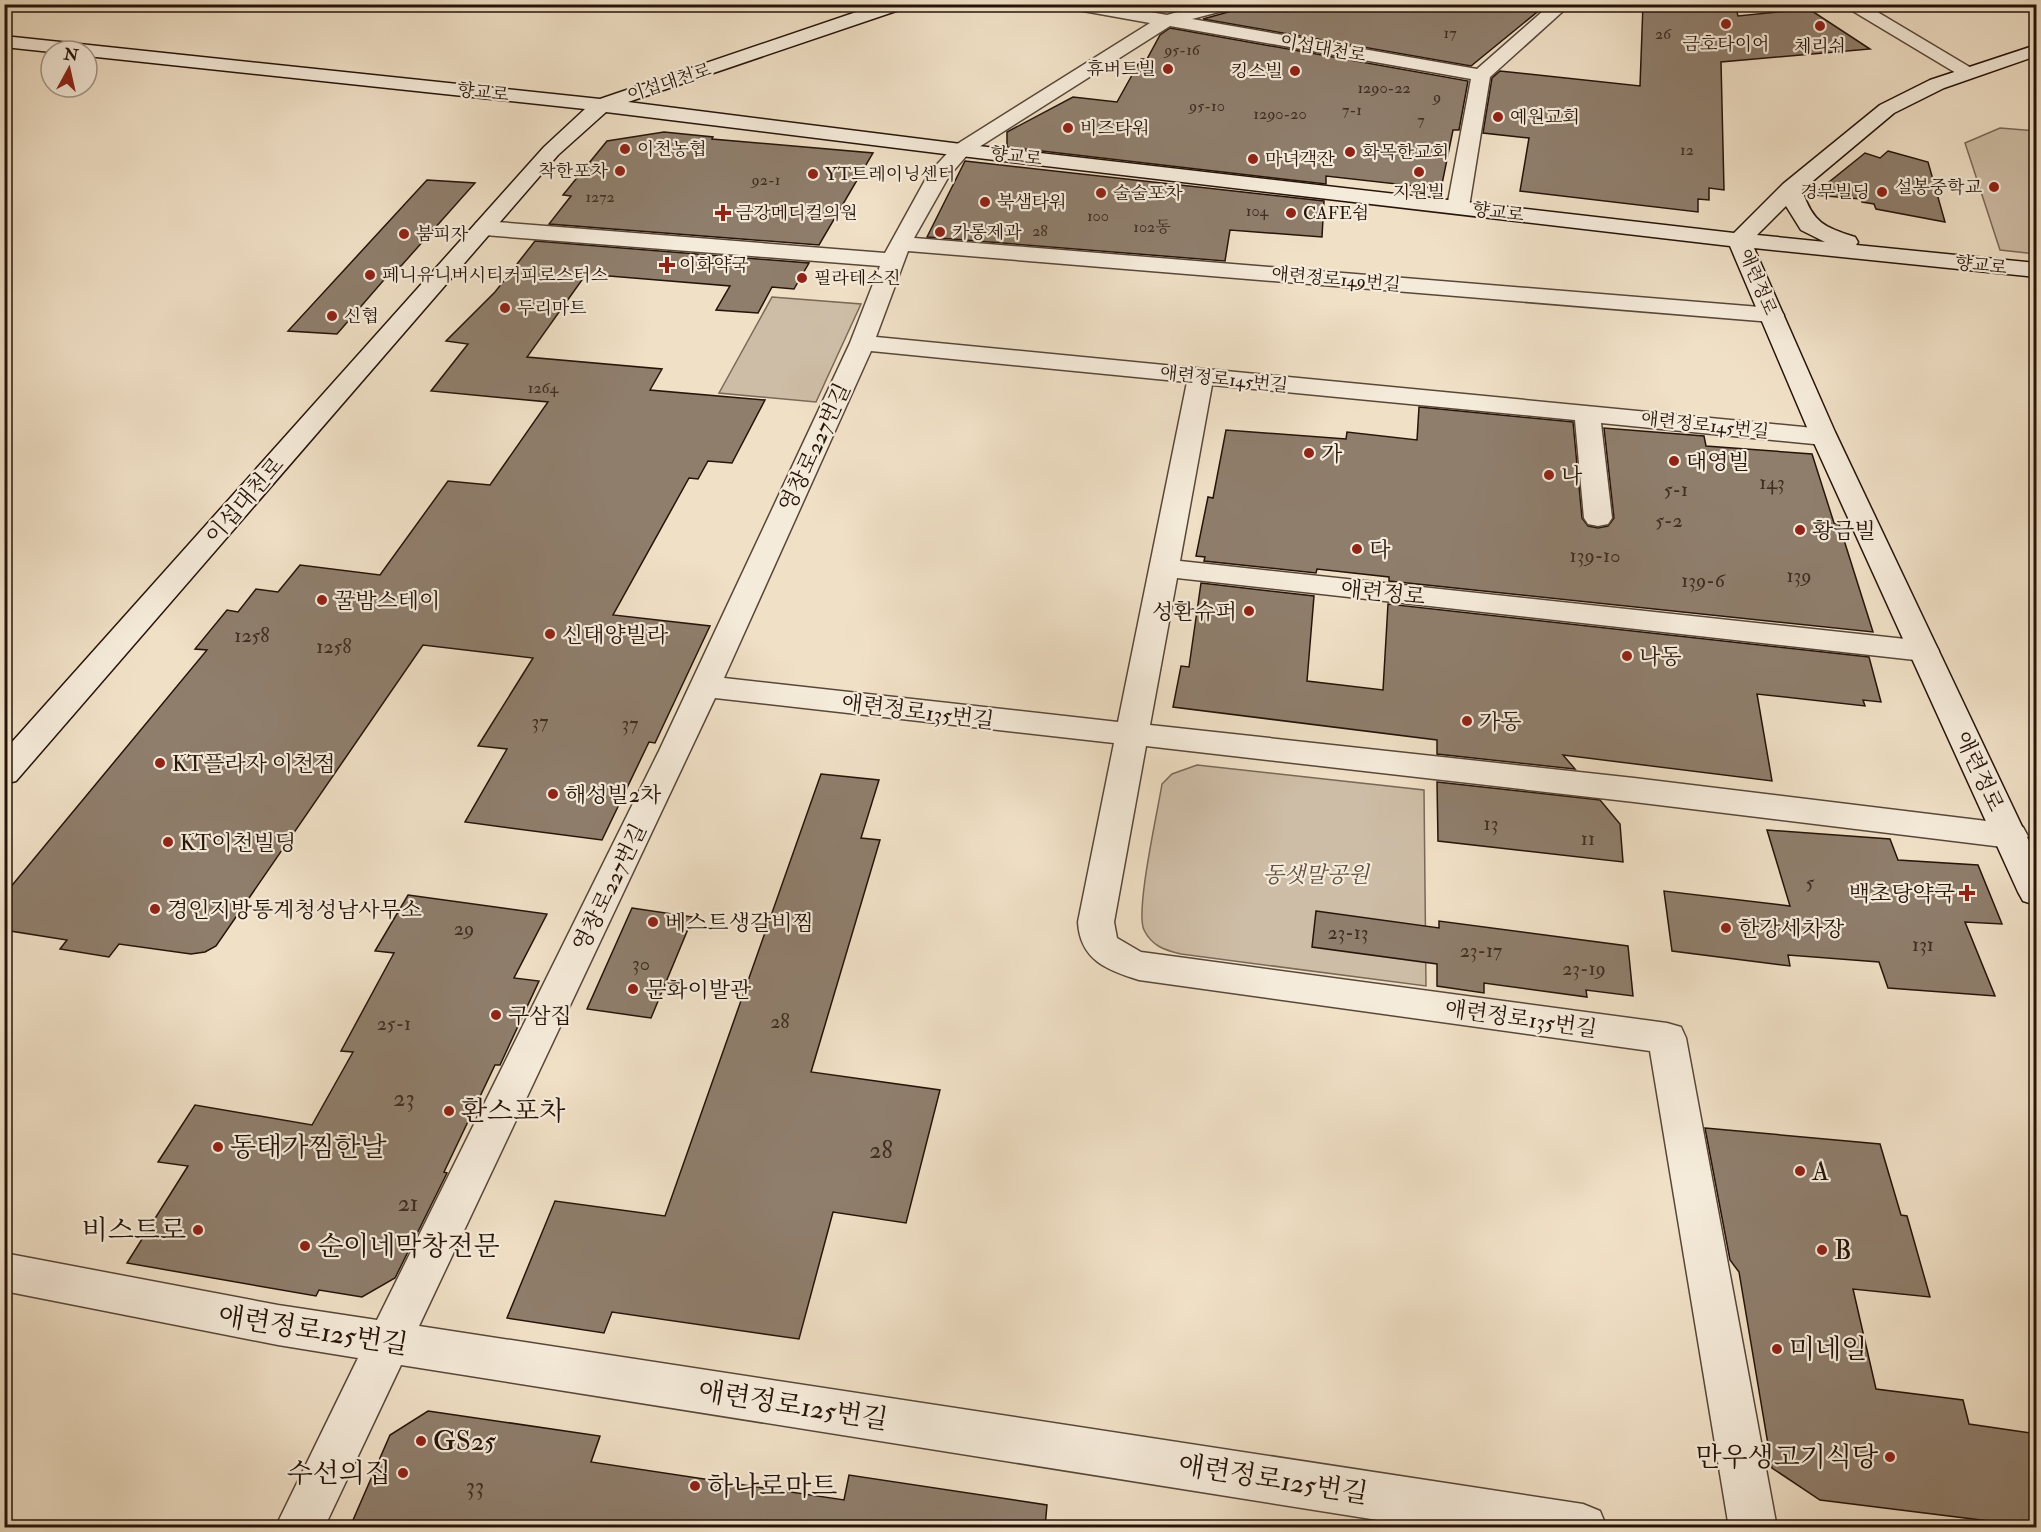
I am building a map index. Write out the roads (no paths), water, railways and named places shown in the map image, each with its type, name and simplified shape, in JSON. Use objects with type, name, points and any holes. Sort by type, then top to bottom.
[{"type":"street","name":"이섭대천로","points":[[4,773],[551,151],[601,105],[899,4]]},
{"type":"street","name":"이섭대천로","points":[[1072,4],[1481,75]]},
{"type":"street","name":"이섭대천로","points":[[1166,21],[1228,4]]},
{"type":"street","points":[[1458,207],[1481,75],[1562,4]]},
{"type":"street","points":[[1850,4],[1968,72]]},
{"type":"street","name":"향교로","points":[[960,150],[1166,21]]},
{"type":"street","name":"향교로","points":[[4,41],[601,105],[960,150],[1739,240],[2037,270]]},
{"type":"street","name":"애련정로","points":[[2037,50],[1968,72],[1887,109],[1791,189],[1739,240],[1824,436],[2037,891]]},
{"type":"street","name":"영창로227번길","points":[[299,1527],[675,751],[862,344],[896,252],[940,173],[960,150]]},
{"type":"street","points":[[1791,189],[1799,214],[1810,227],[1882,255]]},
{"type":"street","points":[[484,228],[896,252]]},
{"type":"street","name":"애련정로149번길","points":[[896,252],[1772,315]]},
{"type":"street","name":"애련정로145번길","points":[[862,344],[1824,436]]},
{"type":"street","name":"애련정로135번길","points":[[1201,376],[1096,922],[1096,936],[1103,949],[1139,966],[1667,1038],[1753,1527]]},
{"type":"street","points":[[1587,414],[1598,518]]},
{"type":"street","name":"애련정로","points":[[1164,568],[1924,651]]},
{"type":"street","name":"애련정로135번길","points":[[703,686],[1132,736],[1634,790],[2011,836]]},
{"type":"street","name":"애련정로125번길","points":[[4,1272],[278,1325],[1583,1527]]},
{"type":"place","name":"금호타이어","points":[[1726,24]]},
{"type":"place","name":"체리쉬","points":[[1820,26]]},
{"type":"place","name":"휴버트빌","points":[[1168,69]]},
{"type":"place","name":"킹스빌","points":[[1295,71]]},
{"type":"place","name":"예원교회","points":[[1498,117]]},
{"type":"place","name":"비즈타워","points":[[1068,128]]},
{"type":"place","name":"이천농협","points":[[625,149]]},
{"type":"place","name":"화목한교회","points":[[1350,152]]},
{"type":"place","name":"마녀객잔","points":[[1253,159]]},
{"type":"place","name":"착한포차","points":[[620,171]]},
{"type":"place","name":"지원빌","points":[[1419,172]]},
{"type":"place","name":"YT트레이닝센터","points":[[813,174]]},
{"type":"place","name":"설봉중학교","points":[[1994,187]]},
{"type":"place","name":"경무빌딩","points":[[1882,192]]},
{"type":"place","name":"술술포차","points":[[1101,193]]},
{"type":"place","name":"북샘타워","points":[[985,202]]},
{"type":"place","name":"금강메디컬의원","points":[[723,213]]},
{"type":"place","name":"CAFE쉼","points":[[1291,213]]},
{"type":"place","name":"카롱제과","points":[[940,232]]},
{"type":"place","name":"붐피자","points":[[404,234]]},
{"type":"place","name":"이화약국","points":[[667,265]]},
{"type":"place","name":"페니유니버시티커피로스터스","points":[[370,275]]},
{"type":"place","name":"필라테스진","points":[[802,278]]},
{"type":"place","name":"두리마트","points":[[505,308]]},
{"type":"place","name":"신협","points":[[332,316]]},
{"type":"place","name":"가","points":[[1309,453]]},
{"type":"place","name":"대영빌","points":[[1674,461]]},
{"type":"place","name":"나","points":[[1549,475]]},
{"type":"place","name":"황금빌","points":[[1800,530]]},
{"type":"place","name":"다","points":[[1357,549]]},
{"type":"place","name":"꿀밤스테이","points":[[322,600]]},
{"type":"place","name":"성환슈퍼","points":[[1249,611]]},
{"type":"place","name":"신태양빌라","points":[[550,634]]},
{"type":"place","name":"나동","points":[[1627,656]]},
{"type":"place","name":"가동","points":[[1467,721]]},
{"type":"place","name":"KT플라자 이천점","points":[[160,763]]},
{"type":"place","name":"해성빌2차","points":[[553,794]]},
{"type":"place","name":"KT이천빌딩","points":[[168,842]]},
{"type":"place","name":"백초당약국","points":[[1967,893]]},
{"type":"place","name":"경인지방통계청성남사무소","points":[[155,909]]},
{"type":"place","name":"베스트생갈비찜","points":[[653,922]]},
{"type":"place","name":"한강세차장","points":[[1726,928]]},
{"type":"place","name":"문화이발관","points":[[633,989]]},
{"type":"place","name":"구삼집","points":[[496,1015]]},
{"type":"place","name":"환스포차","points":[[449,1111]]},
{"type":"place","name":"동태가찜한날","points":[[218,1147]]},
{"type":"place","name":"A","points":[[1800,1171]]},
{"type":"place","name":"비스트로","points":[[198,1230]]},
{"type":"place","name":"순이네막창전문","points":[[305,1246]]},
{"type":"place","name":"B","points":[[1822,1250]]},
{"type":"place","name":"미네일","points":[[1777,1349]]},
{"type":"place","name":"GS25","points":[[421,1441]]},
{"type":"place","name":"만우생고기식당","points":[[1890,1457]]},
{"type":"place","name":"수선의집","points":[[403,1473]]},
{"type":"place","name":"하나로마트","points":[[695,1486]]},
{"type":"park label","name":"동샛말공원","points":[[1316,874]]}]
